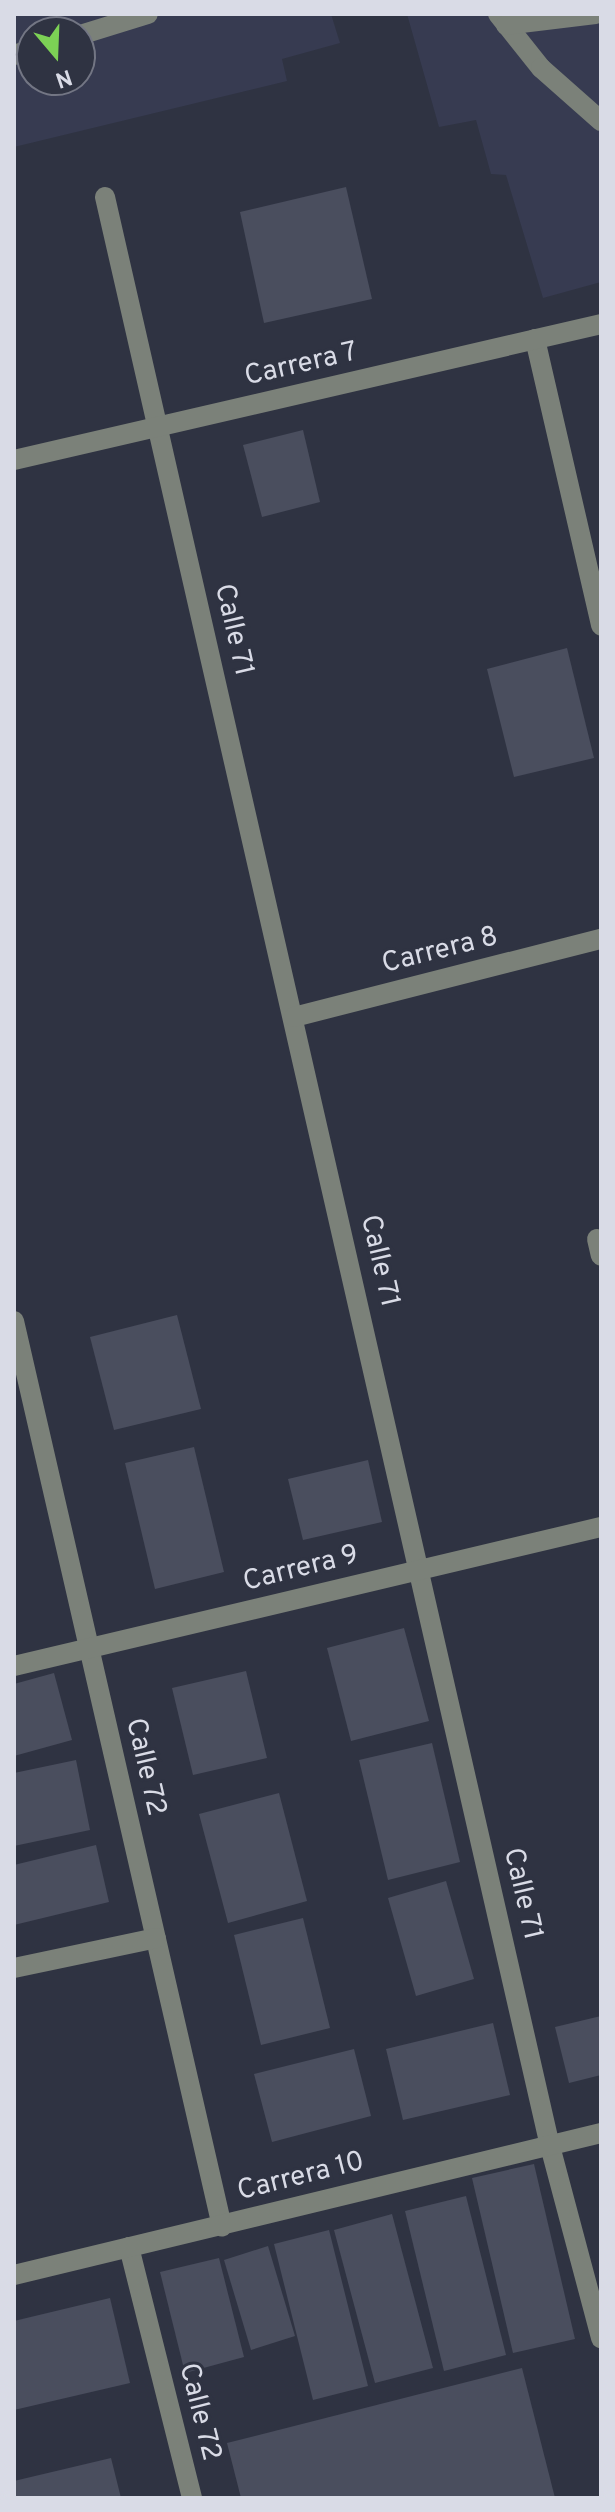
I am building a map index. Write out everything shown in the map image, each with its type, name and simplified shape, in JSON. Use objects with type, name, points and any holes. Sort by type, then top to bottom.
[{"type":"street","points":[[96,30],[148,14]]},
{"type":"street","points":[[502,19],[595,14]]},
{"type":"street","points":[[502,19],[541,68],[601,121]]},
{"type":"street","name":"Calle 71","points":[[105,197],[421,1568],[550,2146],[601,2338]]},
{"type":"street","name":"Carrera 7","points":[[14,460],[601,324]]},
{"type":"street","points":[[535,339],[601,626]]},
{"type":"street","name":"Carrera 8","points":[[294,1017],[601,939]]},
{"type":"street","name":"Calle 72","points":[[14,1321],[17,1349],[222,2226]]},
{"type":"street","name":"Carrera 9","points":[[14,1666],[601,1527]]},
{"type":"street","points":[[14,1968],[156,1938]]},
{"type":"street","name":"Carrera 10","points":[[14,2275],[601,2133]]},
{"type":"street","name":"Calle 72","points":[[129,2247],[192,2498]]},
{"type":"shaded area","points":[[14,14],[331,14],[340,43],[282,59],[287,81],[14,147]]},
{"type":"shaded area","points":[[407,14],[601,14],[601,282],[543,298],[506,175],[491,174],[476,120],[439,127]]},
{"type":"building","points":[[346,187],[372,299],[264,323],[240,212]]},
{"type":"building","points":[[303,430],[320,502],[262,517],[243,445]]},
{"type":"building","points":[[567,648],[594,758],[514,777],[487,669]]},
{"type":"building","points":[[177,1315],[201,1409],[114,1430],[90,1337]]},
{"type":"building","points":[[194,1447],[224,1572],[155,1589],[125,1463]]},
{"type":"building","points":[[368,1460],[382,1522],[303,1540],[288,1479]]},
{"type":"building","points":[[404,1628],[429,1721],[351,1741],[327,1648]]},
{"type":"building","points":[[246,1671],[267,1758],[193,1775],[172,1688]]},
{"type":"building","points":[[54,1673],[72,1740],[14,1756],[14,1684]]},
{"type":"building","points":[[432,1743],[460,1862],[388,1880],[359,1760]]},
{"type":"building","points":[[76,1760],[90,1830],[14,1846],[14,1773]]},
{"type":"building","points":[[279,1793],[307,1901],[228,1923],[199,1814]]},
{"type":"building","points":[[96,1845],[109,1902],[14,1925],[14,1865]]},
{"type":"building","points":[[446,1881],[474,1979],[416,1996],[388,1898]]},
{"type":"building","points":[[303,1918],[330,2028],[261,2045],[234,1935]]},
{"type":"building","points":[[601,2016],[601,2075],[569,2083],[555,2027]]},
{"type":"building","points":[[493,2023],[510,2095],[403,2120],[386,2049]]},
{"type":"building","points":[[354,2049],[371,2116],[272,2142],[254,2074]]},
{"type":"building","points":[[534,2164],[575,2339],[513,2353],[472,2178]]},
{"type":"building","points":[[466,2196],[506,2355],[444,2371],[405,2211]]},
{"type":"building","points":[[392,2214],[433,2368],[375,2383],[334,2230]]},
{"type":"building","points":[[329,2230],[368,2386],[313,2400],[274,2244]]},
{"type":"building","points":[[268,2246],[295,2336],[251,2350],[224,2260]]},
{"type":"building","points":[[219,2258],[244,2357],[185,2373],[160,2272]]},
{"type":"building","points":[[110,2298],[130,2383],[14,2410],[14,2321]]},
{"type":"building","points":[[522,2368],[555,2498],[241,2498],[227,2443]]},
{"type":"building","points":[[111,2458],[121,2498],[14,2498],[14,2481]]}]
